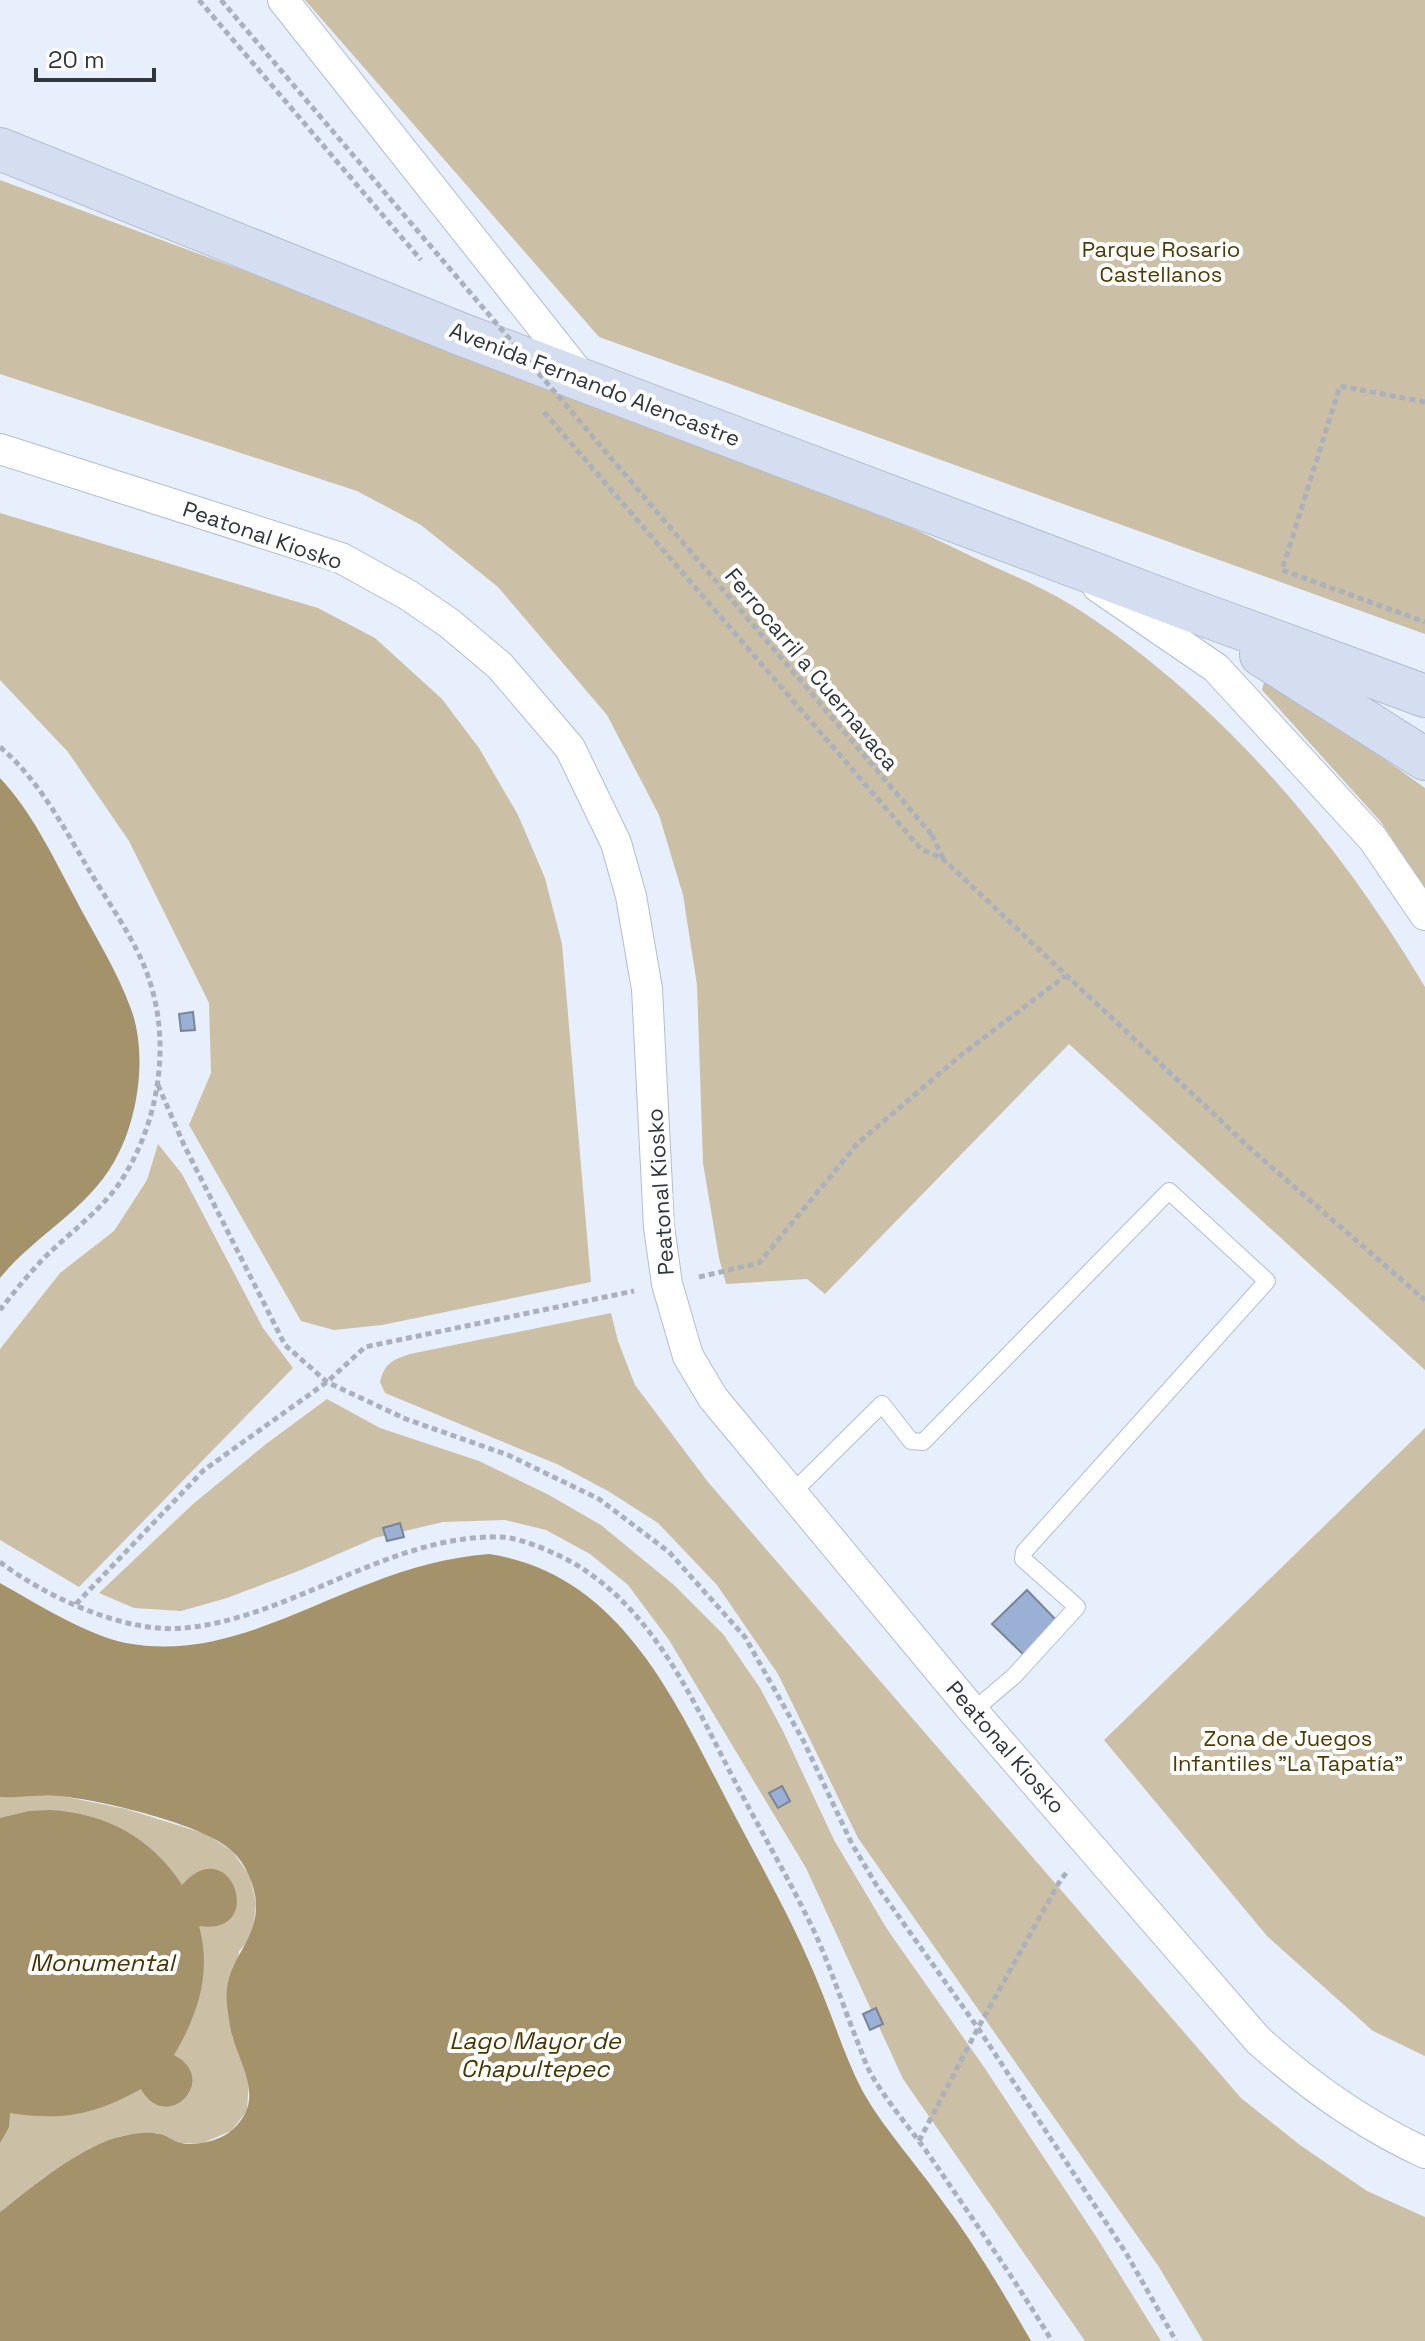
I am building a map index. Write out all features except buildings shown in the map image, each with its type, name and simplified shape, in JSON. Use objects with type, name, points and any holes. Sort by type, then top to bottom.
[{"type":"street","points":[[283,0],[585,381]]},
{"type":"street","name":"Avenida Fernando Alencastre","points":[[0,149],[585,381],[1425,696]]},
{"type":"street","name":"Peatonal Kiosko","points":[[0,449],[341,558],[408,595],[449,623],[500,666],[561,736],[570,748],[616,843],[634,909],[647,989],[659,1227],[667,1284],[688,1356],[707,1387],[792,1493],[973,1711],[1258,2040],[1301,2079],[1351,2114],[1425,2153]]},
{"type":"street","points":[[1057,559],[1216,668],[1373,839],[1425,915]]},
{"type":"street","name":"Avenida Fernando Alencastre","points":[[1193,611],[1425,759]]},
{"type":"lane","points":[[792,1493],[882,1404],[911,1441],[923,1442],[1169,1191],[1267,1281],[1024,1552],[1023,1559],[1077,1607],[1014,1676],[973,1711]]},
{"type":"path","points":[[199,0],[421,260]]},
{"type":"path","name":"Ferrocarril a Cuernavaca","points":[[221,0],[932,835],[943,859]]},
{"type":"path","points":[[1425,402],[1340,386],[1282,570],[1425,622]]},
{"type":"path","name":"Ferrocarril a Cuernavaca","points":[[536,403],[921,849],[943,859]]},
{"type":"path","points":[[0,747],[53,809],[129,938],[150,982],[161,1043],[158,1085],[142,1142],[120,1182],[95,1211],[43,1259],[0,1310]]},
{"type":"path","points":[[943,859],[1253,1151],[1425,1300]]},
{"type":"path","points":[[76,1604],[204,1470],[327,1382],[365,1347],[759,1263],[858,1143],[960,1056],[1065,976]]},
{"type":"path","points":[[158,1085],[184,1145],[285,1345],[327,1382],[406,1419],[508,1455],[599,1499],[669,1552],[745,1637],[804,1742],[852,1844],[877,1886],[978,2028],[1126,2253],[1176,2341]]},
{"type":"path","points":[[0,1562],[24,1578],[108,1618],[142,1626],[181,1628],[219,1623],[267,1609],[373,1566],[422,1549],[464,1540],[504,1537],[545,1550],[586,1571],[654,1635],[814,1932],[870,2073],[1008,2270],[1052,2341]]},
{"type":"path","points":[[919,2141],[1061,1879],[1090,1845]]},
{"type":"green space","name":"Parque Rosario Castellanos","points":[[305,0],[1425,0],[1425,634],[599,337]]},
{"type":"green space","points":[[0,180],[669,429],[845,499],[1061,599],[1126,643],[1177,684],[1271,776],[1313,826],[1391,932],[1425,987],[1425,1370],[1069,1044],[825,1294],[807,1279],[726,1284],[703,1163],[697,985],[683,895],[659,815],[607,715],[498,587],[421,525],[357,491],[0,374]]},
{"type":"green space","points":[[0,513],[318,608],[375,638],[442,699],[479,748],[518,815],[545,878],[562,944],[591,1282],[382,1325],[334,1330],[301,1321],[189,1125],[211,1073],[209,1003],[129,841],[68,752],[0,680]]},
{"type":"green space","points":[[1266,674],[1425,788],[1425,888],[1381,822],[1262,690]]},
{"type":"green space","points":[[158,1144],[182,1174],[263,1328],[293,1368],[79,1587],[0,1540],[0,1349],[60,1273],[114,1231],[147,1180]]},
{"type":"green space","points":[[611,1313],[635,1385],[708,1482],[1241,2098],[1300,2145],[1367,2191],[1425,2217],[1425,2341],[1203,2341],[1159,2267],[858,1838],[778,1674],[717,1585],[658,1523],[608,1491],[559,1465],[385,1393],[380,1382],[390,1363],[410,1354]]},
{"type":"green space","points":[[327,1399],[380,1428],[479,1461],[549,1495],[601,1525],[674,1585],[723,1634],[760,1688],[834,1840],[887,1929],[984,2067],[1161,2341],[1085,2341],[903,2079],[806,1868],[669,1640],[628,1585],[590,1554],[546,1530],[505,1520],[443,1522],[375,1538],[227,1598],[181,1611],[134,1608],[99,1593],[193,1504]]},
{"type":"green space","name":"Zona de Juegos Infantiles \"La Tapatía\"","points":[[1425,1428],[1425,2056],[1373,2031],[1267,1936],[1104,1740]]},
{"type":"green space","name":"Monumental","points":[[62,1796],[126,1809],[206,1834],[232,1851],[250,1876],[256,1904],[252,1937],[239,1951],[232,2036],[249,2079],[247,2111],[231,2131],[203,2143],[180,2143],[157,2133],[121,2136],[82,2153],[0,2212],[0,1797]]},
{"type":"water","points":[[0,778],[41,834],[119,980],[136,1027],[139,1067],[129,1127],[103,1179],[0,1278]]},
{"type":"water","name":"Lago Mayor de Chapultepec","points":[[489,1554],[536,1567],[577,1588],[612,1618],[642,1653],[692,1733],[782,1904],[814,1972],[862,2090],[965,2232],[1031,2341],[0,2341],[0,2212],[58,2168],[107,2141],[150,2133],[181,2143],[201,2143],[227,2134],[242,2119],[248,2107],[248,2084],[231,2032],[227,1995],[233,1967],[251,1932],[256,1904],[249,1875],[242,1862],[218,1841],[199,1832],[150,1815],[78,1798],[0,1797],[0,1583],[62,1618],[111,1639],[159,1646],[191,1645],[252,1630],[414,1568]]},
{"type":"water","name":"Monumental","points":[[50,1810],[90,1816],[126,1831],[157,1854],[182,1885],[200,1871],[215,1869],[227,1876],[235,1889],[237,1903],[232,1916],[220,1925],[199,1926],[204,1960],[200,1993],[190,2024],[174,2055],[187,2065],[192,2077],[191,2088],[184,2098],[175,2105],[163,2106],[152,2102],[141,2089],[108,2105],[78,2114],[46,2116],[10,2113],[9,2127],[0,2143],[0,1818]]}]
